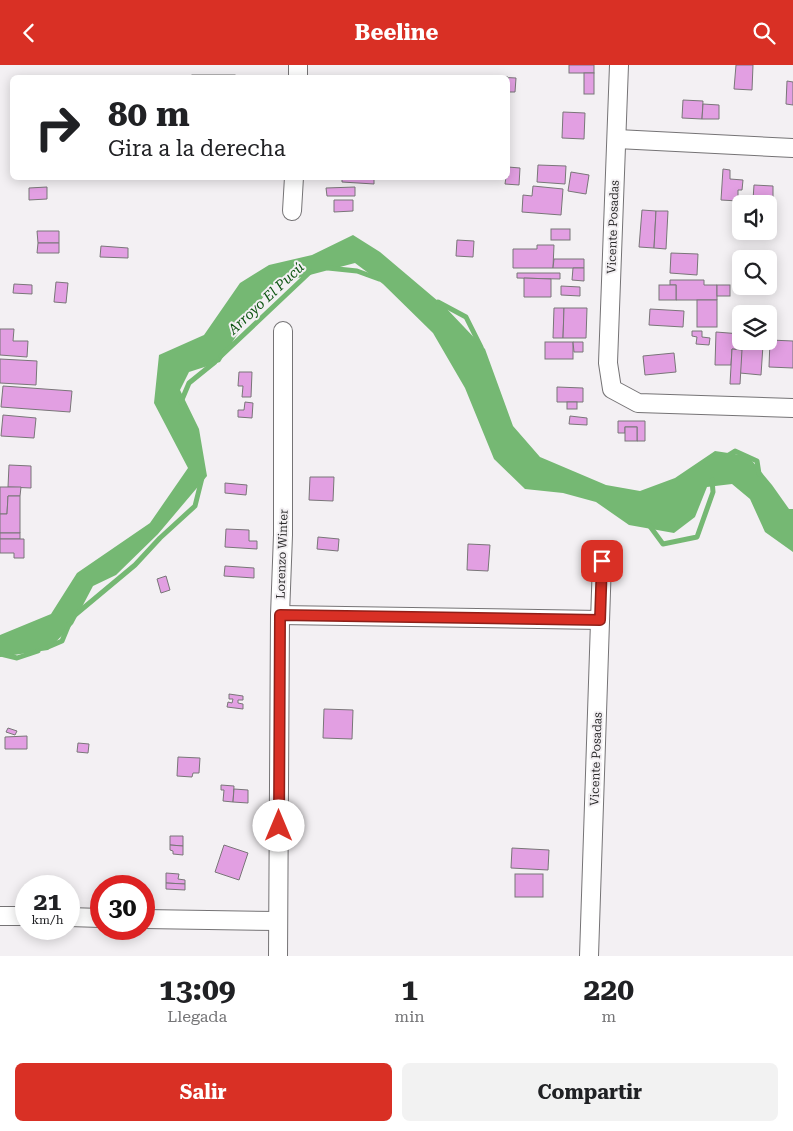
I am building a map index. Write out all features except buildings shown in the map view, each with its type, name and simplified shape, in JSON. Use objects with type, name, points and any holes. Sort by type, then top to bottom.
[{"type":"street","name":"Vicente Posadas","points":[[619,65],[608,363],[612,389],[638,403],[793,408]]},
{"type":"street","points":[[617,139],[793,148]]},
{"type":"street","points":[[292,211],[294,180]]},
{"type":"street","name":"Lorenzo Winter","points":[[278,956],[280,615],[283,526],[283,331]]},
{"type":"street","name":"Vicente Posadas","points":[[589,956],[602,561]]},
{"type":"street","points":[[280,615],[600,620]]},
{"type":"street","points":[[0,915],[15,916]]},
{"type":"street","points":[[155,919],[278,921]]},
{"type":"shaded area","points":[[353,235],[380,252],[445,307],[485,349],[513,426],[540,457],[606,485],[640,491],[675,478],[715,451],[748,456],[789,509],[793,509],[793,552],[765,532],[750,499],[732,484],[707,487],[695,517],[674,533],[629,525],[596,502],[563,493],[525,489],[494,459],[465,388],[433,333],[383,284],[355,263],[272,285],[245,322],[220,362],[189,372],[180,390],[199,429],[207,476],[158,534],[116,575],[93,586],[73,624],[48,650],[0,657],[0,635],[51,614],[77,573],[150,523],[188,468],[154,403],[159,355],[204,335],[240,283],[269,265],[312,255]]},
{"type":"waterway","name":"Arroyo El Pucú","points":[[328,268],[357,271],[379,279]]},
{"type":"waterway","name":"Arroyo El Pucú","points":[[221,356],[310,272]]},
{"type":"waterway","name":"Arroyo El Pucú","points":[[438,302],[466,317],[481,347]]},
{"type":"waterway","name":"Arroyo El Pucú","points":[[181,402],[189,383],[215,362]]},
{"type":"waterway","name":"Arroyo El Pucú","points":[[727,456],[735,451],[757,461],[759,474]]},
{"type":"waterway","name":"Arroyo El Pucú","points":[[75,615],[135,565],[160,538],[195,506],[202,478]]},
{"type":"waterway","name":"Arroyo El Pucú","points":[[649,525],[663,544],[697,537],[713,492],[712,480]]},
{"type":"waterway","name":"Arroyo El Pucú","points":[[48,647],[62,641],[69,624]]},
{"type":"waterway","name":"Arroyo El Pucú","points":[[0,654],[17,658],[38,651]]},
{"type":"route","points":[[279,826],[280,615],[600,620],[602,561]]}]
